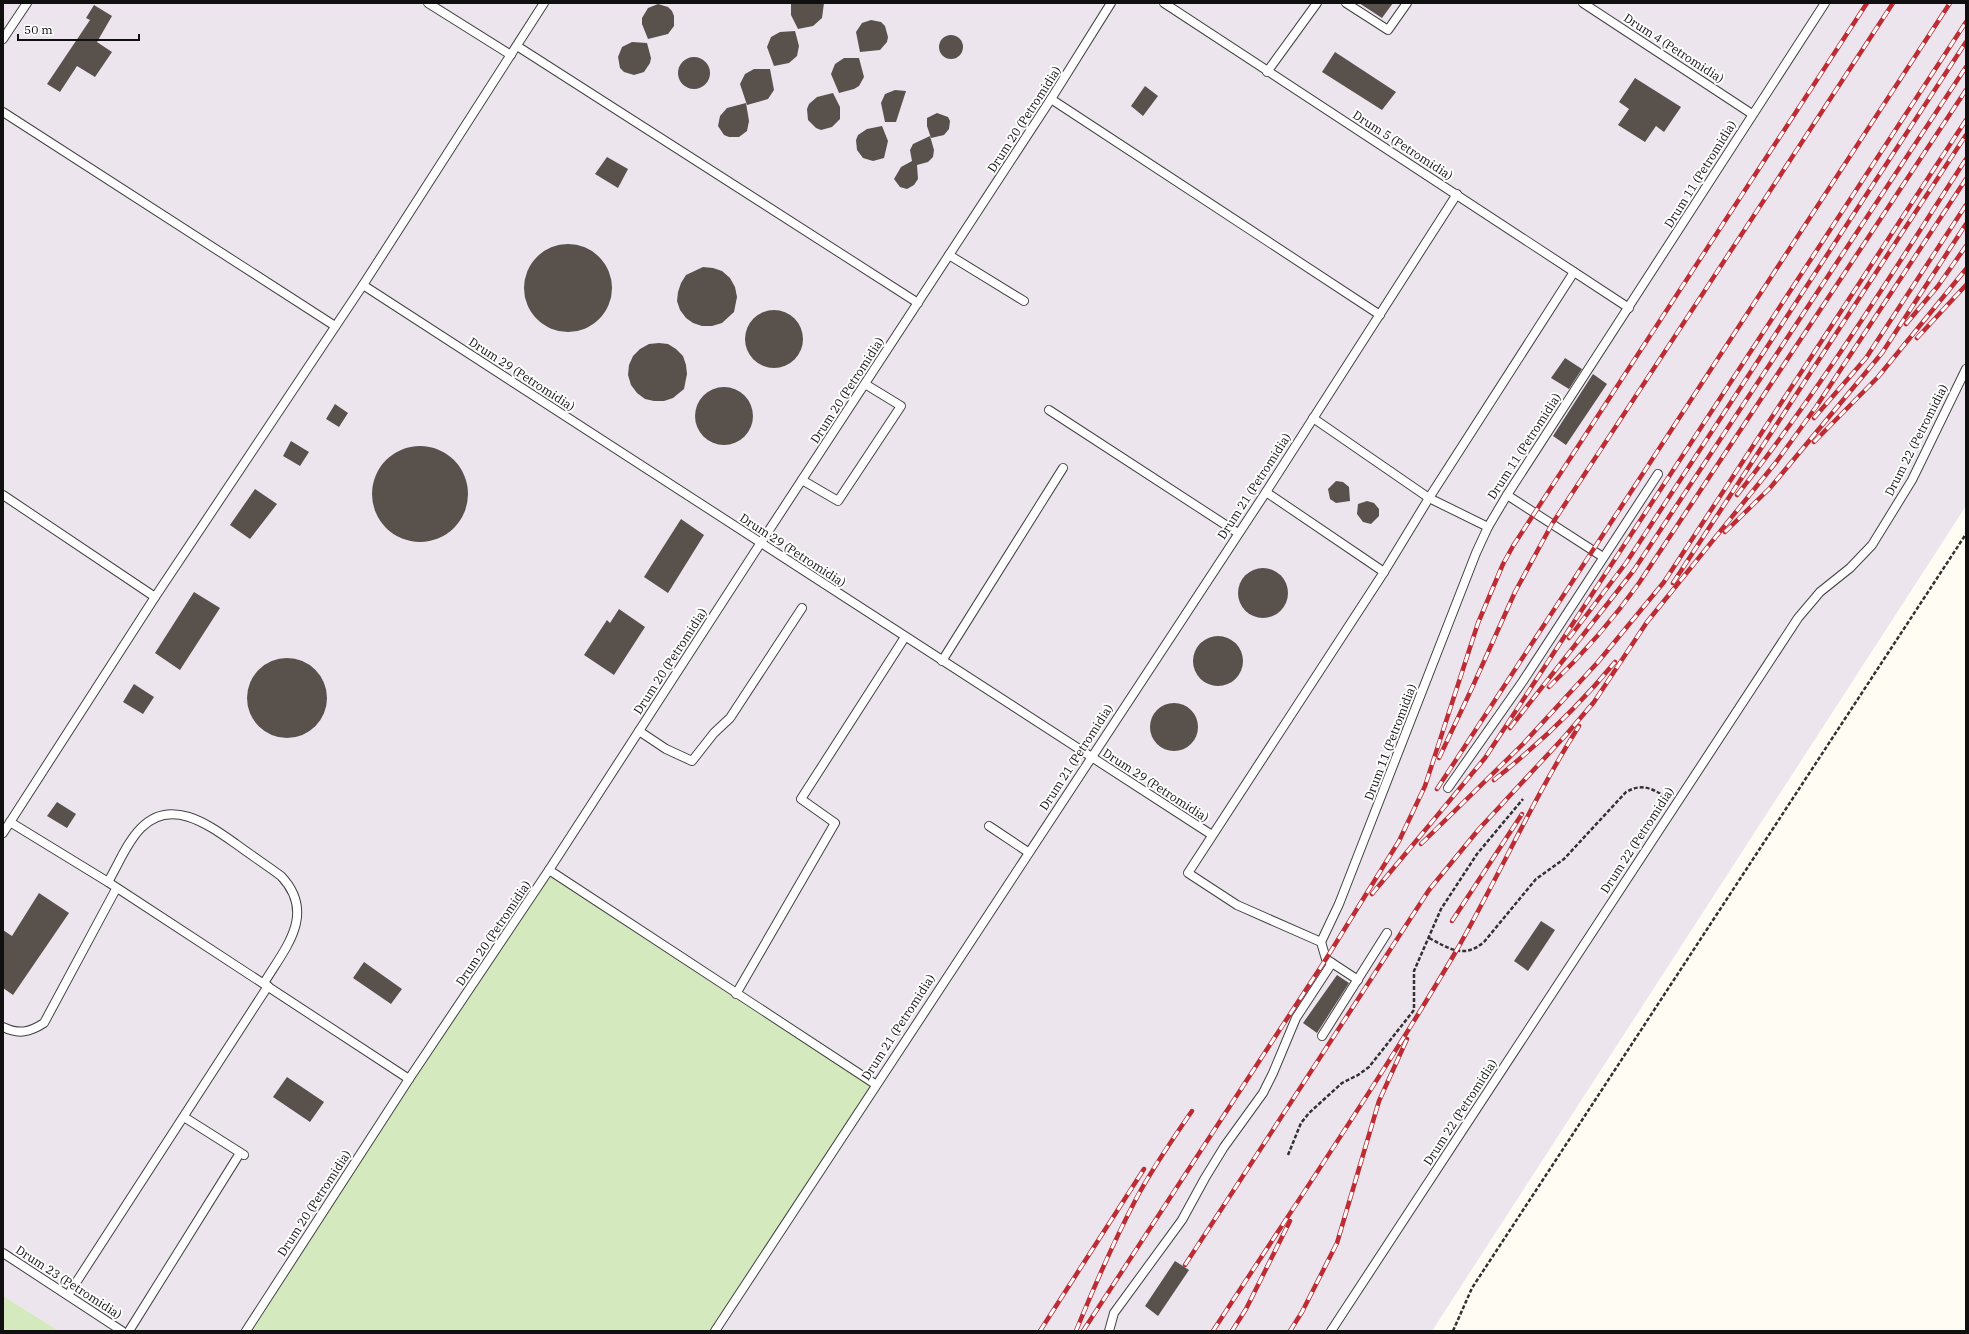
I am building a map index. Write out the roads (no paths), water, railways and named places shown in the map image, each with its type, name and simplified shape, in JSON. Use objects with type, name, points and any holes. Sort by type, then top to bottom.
[{"type":"lane","points":[[3,39],[27,3]]},
{"type":"lane","points":[[428,3],[510,55]]},
{"type":"lane","points":[[3,833],[155,597],[363,285],[544,3]]},
{"type":"lane","name":"Drum 20 (Petromidia)","points":[[246,1331],[408,1079],[549,870],[760,544],[950,255],[1111,3]]},
{"type":"lane","name":"Drum 5 (Petromidia)","points":[[1164,3],[1267,72],[1457,194],[1629,308]]},
{"type":"lane","points":[[1267,72],[1317,3]]},
{"type":"lane","points":[[1346,3],[1388,30],[1406,3]]},
{"type":"lane","name":"Drum 4 (Petromidia)","points":[[1583,3],[1752,114]]},
{"type":"lane","name":"Drum 11 (Petromidia)","points":[[1322,942],[1340,904],[1476,553],[1488,527],[1506,495],[1629,308],[1752,114],[1825,3]]},
{"type":"lane","points":[[516,46],[918,304]]},
{"type":"lane","points":[[1051,99],[1380,315]]},
{"type":"lane","points":[[3,112],[335,326]]},
{"type":"lane","name":"Drum 21 (Petromidia)","points":[[715,1331],[875,1084],[1266,492],[1457,194]]},
{"type":"lane","points":[[950,255],[1024,301]]},
{"type":"lane","points":[[1358,980],[1326,959],[1322,942],[1237,905],[1188,872],[1384,572],[1428,498],[1574,272]]},
{"type":"lane","name":"Drum 29 (Petromidia)","points":[[363,285],[760,544],[1212,835]]},
{"type":"lane","name":"Drum 22 (Petromidia)","points":[[1331,1331],[1675,803],[1809,602],[1850,568],[1872,545],[1912,480],[1966,369]]},
{"type":"lane","points":[[802,480],[838,501],[901,406],[865,384]]},
{"type":"lane","points":[[1049,410],[1238,533]]},
{"type":"lane","points":[[1313,418],[1428,498],[1488,527]]},
{"type":"lane","points":[[942,661],[1063,468]]},
{"type":"lane","points":[[1448,788],[1523,681],[1658,474]]},
{"type":"lane","points":[[1266,492],[1384,572]]},
{"type":"lane","points":[[3,495],[155,597]]},
{"type":"lane","points":[[1506,495],[1603,557]]},
{"type":"lane","points":[[639,731],[666,749],[692,761],[714,733],[730,718],[802,608]]},
{"type":"lane","points":[[736,994],[835,823],[801,799],[905,637]]},
{"type":"lane","points":[[68,1295],[184,1117],[266,985],[295,929],[298,918],[297,900],[288,884],[281,876],[209,825],[189,816],[177,814],[158,817],[149,821],[135,835],[108,882]]},
{"type":"lane","points":[[10,822],[108,882],[116,889],[266,985],[294,1006],[408,1079]]},
{"type":"lane","points":[[989,826],[1028,852]]},
{"type":"lane","points":[[549,870],[875,1084]]},
{"type":"lane","points":[[3,1028],[12,1031],[28,1032],[44,1023],[116,889]]},
{"type":"lane","points":[[1322,1036],[1387,933]]},
{"type":"lane","points":[[1109,1331],[1114,1313],[1182,1220],[1224,1147],[1263,1093],[1296,1018],[1332,963]]},
{"type":"lane","points":[[129,1331],[242,1154],[184,1117]]},
{"type":"lane","name":"Drum 23 (Petromidia)","points":[[3,1252],[122,1331]]},
{"type":"railway","points":[[1083,1331],[1326,959],[1399,841],[1425,786],[1478,623],[1503,564],[1513,546],[1867,3]]},
{"type":"railway","points":[[1439,758],[1515,592],[1552,524],[1893,3]]},
{"type":"railway","points":[[1437,789],[1950,3]]},
{"type":"railway","points":[[1372,894],[1485,758],[1966,22]]},
{"type":"railway","points":[[1569,638],[1626,563],[1966,42]]},
{"type":"railway","points":[[1510,728],[1634,570],[1966,67]]},
{"type":"railway","points":[[1549,687],[1596,637],[1639,583],[1966,90]]},
{"type":"railway","points":[[1421,844],[1523,744],[1598,662],[1664,582],[1966,120]]},
{"type":"railway","points":[[1673,583],[1966,135]]},
{"type":"railway","points":[[1737,495],[1768,455],[1827,372],[1966,159]]},
{"type":"railway","points":[[1185,1265],[1429,890],[1479,829],[1565,736],[1594,702],[1647,622],[1777,461],[1816,407],[1966,179]]},
{"type":"railway","points":[[1814,418],[1866,358],[1966,205]]},
{"type":"railway","points":[[1725,532],[1770,488],[1882,353],[1966,224]]},
{"type":"railway","points":[[1906,324],[1938,286],[1966,246]]},
{"type":"railway","points":[[1814,442],[1878,377],[1966,269]]},
{"type":"railway","points":[[1917,338],[1966,285]]},
{"type":"railway","points":[[1494,780],[1558,724],[1615,662]]},
{"type":"railway","points":[[1213,1331],[1397,1049],[1471,925],[1546,782],[1579,726]]},
{"type":"railway","points":[[1452,921],[1522,814]]},
{"type":"railway","points":[[1290,1331],[1302,1312],[1337,1243],[1379,1101],[1407,1039]]},
{"type":"railway","points":[[1076,1331],[1104,1265],[1141,1189],[1192,1111]]},
{"type":"railway","points":[[1040,1331],[1144,1169]]},
{"type":"railway","points":[[1232,1331],[1246,1309],[1290,1221]]}]
